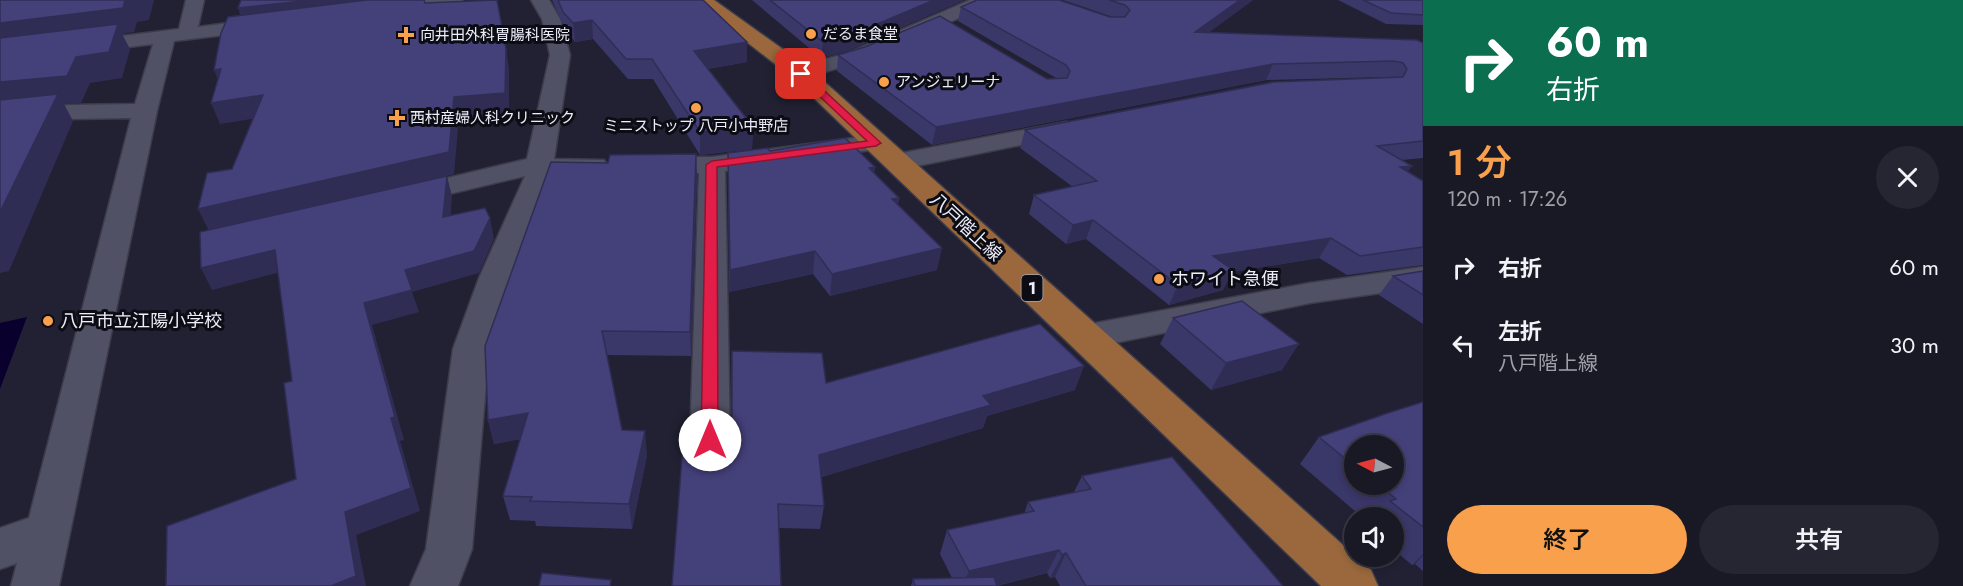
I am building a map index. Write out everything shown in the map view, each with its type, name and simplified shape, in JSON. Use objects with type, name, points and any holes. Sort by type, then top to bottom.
[{"type":"main road","name":"八戸階上線","points":[[702,0],[801,74],[1354,586]]},
{"type":"street","points":[[35,586],[145,111],[176,35],[195,0]]},
{"type":"street","points":[[373,10],[454,0]]},
{"type":"street","points":[[434,586],[449,549],[471,350],[495,278],[538,179],[560,55],[551,19],[540,0]]},
{"type":"street","points":[[801,74],[855,57],[941,22],[985,0]]},
{"type":"street","points":[[0,57],[280,22]]},
{"type":"street","points":[[941,22],[961,34]]},
{"type":"street","points":[[0,120],[69,112],[145,111]]},
{"type":"street","points":[[388,201],[528,167],[712,165],[886,153],[1083,125]]},
{"type":"street","points":[[710,440],[712,165]]},
{"type":"street","points":[[1085,337],[1310,293],[1423,277]]},
{"type":"street","points":[[0,549],[48,531]]},
{"type":"shaded area","points":[[27,317],[0,389],[0,323]]},
{"type":"building","points":[[0,0],[125,0],[123,8],[0,23]]},
{"type":"building","points":[[241,0],[312,0],[238,8]]},
{"type":"building","points":[[367,0],[424,0],[425,3],[497,0],[506,49],[505,93],[454,97],[449,152],[198,209],[207,173],[232,169],[263,95],[211,103],[221,69],[214,70],[221,33],[228,17]]},
{"type":"building","points":[[558,0],[703,0],[747,42],[694,51],[753,127],[700,132],[652,59],[626,59],[592,20],[573,23],[563,12]]},
{"type":"building","points":[[770,0],[934,0],[849,36],[823,42]]},
{"type":"building","points":[[977,0],[1059,0],[1110,17],[1125,17],[1130,10],[1125,5],[1109,0],[1240,0],[1195,32],[1417,40],[1423,43],[1423,141],[1377,146],[1412,166],[1400,167],[1423,181],[1423,247],[1360,256],[1331,238],[1213,256],[1233,270],[1178,285],[1093,220],[1073,225],[1034,195],[1097,181],[1025,130],[1274,82],[1403,77],[1407,69],[1403,63],[1394,61],[1273,64],[936,127],[838,55],[865,47],[940,16],[1047,79],[1067,78],[1070,71],[1066,65],[961,7]]},
{"type":"building","points":[[1363,0],[1423,0],[1423,15],[1391,13]]},
{"type":"building","points":[[118,24],[109,52],[76,57],[67,76],[0,82],[0,38]]},
{"type":"building","points":[[58,94],[0,212],[0,100]]},
{"type":"building","points":[[845,138],[875,167],[869,168],[899,198],[892,199],[942,248],[832,274],[815,251],[730,270],[728,153],[767,148],[770,151]]},
{"type":"building","points":[[696,154],[690,332],[602,331],[622,430],[645,431],[629,504],[530,501],[532,497],[503,496],[528,413],[488,420],[485,346],[551,162],[608,163],[610,155]]},
{"type":"building","points":[[447,176],[443,217],[485,208],[490,218],[474,251],[405,270],[412,290],[364,303],[395,417],[391,418],[411,488],[345,512],[356,576],[331,586],[166,586],[167,526],[296,479],[284,383],[292,381],[275,250],[201,268],[200,232]]},
{"type":"building","points":[[1423,271],[1423,295],[1393,276]]},
{"type":"building","points":[[1242,301],[1299,344],[1226,363],[1173,318]]},
{"type":"building","points":[[1040,324],[1084,366],[983,396],[991,405],[819,455],[824,506],[778,504],[781,586],[672,586],[684,432],[732,434],[732,351],[822,353],[826,383]]},
{"type":"building","points":[[1423,402],[1423,527],[1404,512],[1404,507],[1398,507],[1390,501],[1396,499],[1391,495],[1404,495],[1404,435],[1344,435],[1344,458],[1319,437]]},
{"type":"building","points":[[1172,457],[1283,586],[1086,586],[1066,553],[1062,555],[1059,550],[969,571],[947,530],[1034,511],[1028,502],[1091,489],[1082,476]]},
{"type":"building","points":[[542,573],[611,580],[610,586],[539,586]]},
{"type":"building","points":[[994,577],[997,586],[915,586],[913,579]]},
{"type":"place","name":"だるま食堂","points":[[811,34]]},
{"type":"place","name":"向井田外科胃腸科医院","points":[[406,35]]},
{"type":"place","name":"アンジェリーナ","points":[[884,82]]},
{"type":"place","name":"ミニストップ 八戸小中野店","points":[[696,108]]},
{"type":"place","name":"西村産婦人科クリニック","points":[[397,118]]},
{"type":"place","name":"ホワイト急便","points":[[1159,279]]},
{"type":"place","name":"八戸市立江陽小学校","points":[[48,321]]},
{"type":"route","points":[[710,440],[712,165],[876,143],[801,74]]}]
